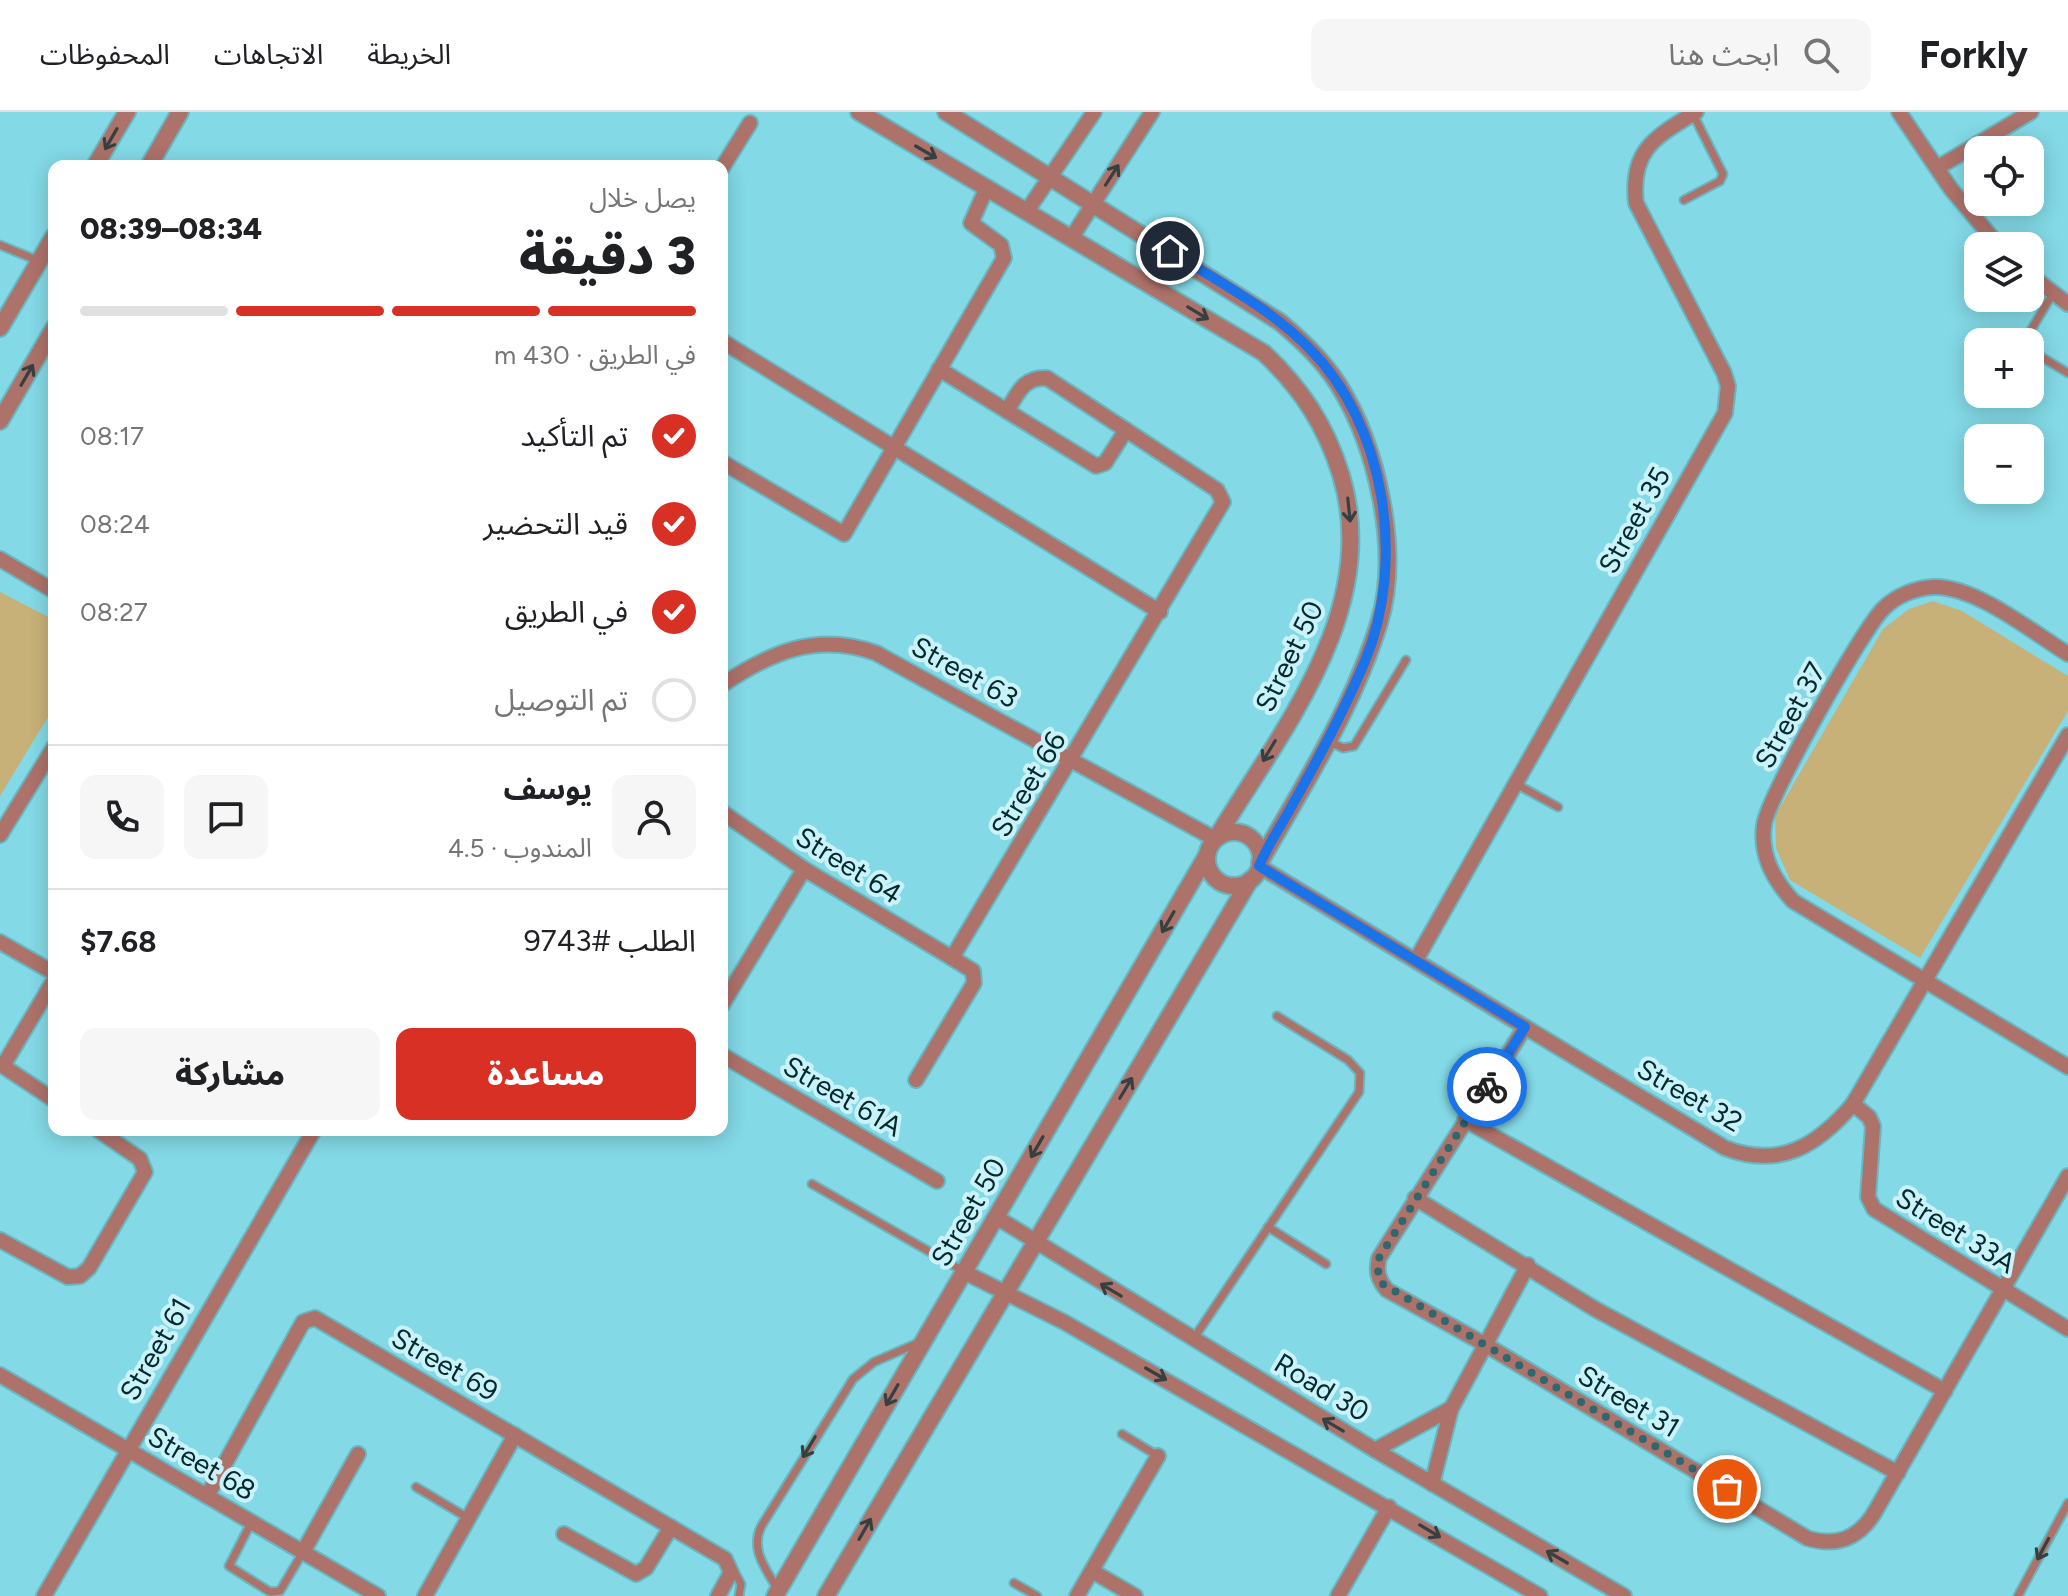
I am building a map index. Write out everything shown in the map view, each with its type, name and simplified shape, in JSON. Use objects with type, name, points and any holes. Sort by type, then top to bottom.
[{"type":"street","points":[[99,160],[127,112]]},
{"type":"street","points":[[152,160],[180,112]]},
{"type":"street","name":"Street 50","points":[[859,112],[1264,353],[1284,372],[1318,417],[1348,500],[1352,548],[1348,584],[1331,641],[1312,680],[1216,838]]},
{"type":"street","points":[[826,1596],[1257,869],[1328,741],[1380,621],[1386,578],[1379,497],[1371,456],[1357,418],[1319,360],[1280,322],[1095,202],[946,112]]},
{"type":"street","points":[[1027,211],[1094,112]]},
{"type":"street","points":[[1072,237],[1152,112]]},
{"type":"street","points":[[1899,112],[1970,214],[1986,232]]},
{"type":"street","points":[[1937,168],[2031,112]]},
{"type":"street","name":"Street 35","points":[[1416,960],[1725,413],[1729,399],[1724,373],[1636,203],[1634,183],[1638,162],[1648,144],[1694,113]]},
{"type":"street","points":[[727,160],[750,123]]},
{"type":"street","points":[[728,466],[844,534],[1004,258],[1001,245],[971,223],[987,187]]},
{"type":"street","points":[[0,328],[48,246]]},
{"type":"street","points":[[2044,286],[2068,304]]},
{"type":"street","points":[[0,421],[48,338]]},
{"type":"street","points":[[728,345],[1160,612]]},
{"type":"street","points":[[939,369],[1096,466],[1105,463],[1126,430],[1047,378],[1029,380],[1022,385],[1007,411]]},
{"type":"street","name":"Street 66","points":[[952,958],[1223,507],[1223,497],[1217,490],[1126,430]]},
{"type":"street","points":[[0,559],[48,587]]},
{"type":"street","name":"Street 37","points":[[2068,654],[1961,590],[1933,587],[1901,596],[1883,609],[1869,626],[1768,807],[1763,842],[1770,869],[1780,887],[1809,912],[2068,1067]]},
{"type":"street","name":"Street 63","points":[[728,682],[783,650],[807,644],[857,646],[876,653],[1216,838]]},
{"type":"street","name":"Street 32","points":[[1257,869],[1416,960],[1725,1148],[1748,1156],[1775,1157],[1803,1147],[1825,1132],[1853,1104],[2068,735]]},
{"type":"street","points":[[0,835],[48,757]]},
{"type":"street","name":"Street 64","points":[[728,816],[804,869],[952,958]]},
{"type":"street","points":[[1232,832],[1247,835],[1258,847],[1257,869],[1235,886],[1220,882],[1209,870],[1207,855],[1216,838],[1232,832]]},
{"type":"street","name":"Street 50","points":[[776,1593],[1207,855]]},
{"type":"street","points":[[728,995],[804,869]]},
{"type":"street","points":[[0,942],[48,970]]},
{"type":"street","points":[[916,1080],[974,983],[973,971],[952,958]]},
{"type":"street","points":[[48,990],[1,1065],[48,1096]]},
{"type":"street","points":[[1525,1027],[1415,1198],[1595,1309],[1898,1473]]},
{"type":"street","name":"Street 61A","points":[[728,1059],[937,1181]]},
{"type":"street","name":"Street 33A","points":[[1853,1104],[1869,1117],[1873,1126],[1868,1197],[1874,1209],[2068,1329]]},
{"type":"street","points":[[1465,1120],[1945,1391]]},
{"type":"street","points":[[0,1240],[68,1277],[80,1276],[89,1268],[145,1172],[140,1159],[107,1136]]},
{"type":"street","name":"Street 61","points":[[44,1596],[310,1136]]},
{"type":"street","name":"Street 31","points":[[1415,1198],[1379,1258],[1377,1267],[1381,1283],[1387,1290],[1486,1345],[1807,1538],[1822,1542],[1852,1537],[1865,1528],[2068,1176]]},
{"type":"street","name":"Road 30","points":[[996,1217],[1375,1450],[1624,1596]]},
{"type":"street","points":[[1432,1484],[1451,1409],[1528,1265]]},
{"type":"street","points":[[964,1272],[1064,1322],[1540,1596]]},
{"type":"street","name":"Street 69","points":[[207,1496],[308,1318],[318,1320],[730,1564]]},
{"type":"street","name":"Street 68","points":[[0,1375],[378,1596]]},
{"type":"street","points":[[1375,1450],[1451,1409]]},
{"type":"street","points":[[426,1596],[515,1435]]},
{"type":"street","points":[[303,1552],[358,1454]]},
{"type":"street","points":[[1077,1596],[1158,1456]]},
{"type":"street","points":[[1338,1596],[1389,1507]]},
{"type":"street","points":[[564,1534],[636,1574],[646,1568],[671,1527]]},
{"type":"street","points":[[718,1596],[731,1572],[730,1564]]},
{"type":"street","points":[[1092,1571],[1135,1596]]},
{"type":"lane","points":[[1684,200],[1722,177],[1694,113]]},
{"type":"lane","points":[[0,245],[39,261]]},
{"type":"lane","points":[[2032,328],[2053,293]]},
{"type":"lane","points":[[2044,358],[2068,373]]},
{"type":"lane","points":[[1328,741],[1343,748],[1354,746],[1406,660]]},
{"type":"lane","points":[[1516,784],[1558,807]]},
{"type":"lane","points":[[1193,1339],[1359,1092],[1360,1073],[1348,1060],[1277,1016]]},
{"type":"lane","points":[[812,1184],[964,1272]]},
{"type":"lane","points":[[1268,1227],[1326,1264]]},
{"type":"lane","points":[[776,1593],[757,1552],[756,1542],[762,1525],[853,1379],[874,1362],[923,1341]]},
{"type":"lane","points":[[1122,1434],[1158,1456]]},
{"type":"lane","points":[[416,1487],[468,1518]]},
{"type":"lane","points":[[2018,1596],[2068,1503]]},
{"type":"lane","points":[[252,1522],[229,1566],[270,1592],[280,1591],[303,1552]]},
{"type":"lane","points":[[730,1564],[741,1584],[739,1596]]},
{"type":"lane","points":[[1014,1583],[1037,1596]]},
{"type":"shaded area","points":[[0,592],[48,617],[48,717],[0,796]]},
{"type":"shaded area","points":[[1933,601],[1962,611],[2068,676],[2068,711],[1920,958],[1790,880],[1776,848],[1775,816],[1883,629],[1909,609]]},
{"type":"way so far","points":[[1487,1087],[1379,1258],[1377,1275],[1381,1283],[1387,1290],[1486,1345],[1727,1489]]},
{"type":"route","points":[[1170,251],[1280,322],[1324,365],[1357,418],[1371,456],[1385,536],[1386,578],[1380,621],[1365,661],[1328,741],[1259,866],[1525,1027],[1487,1087]]}]
